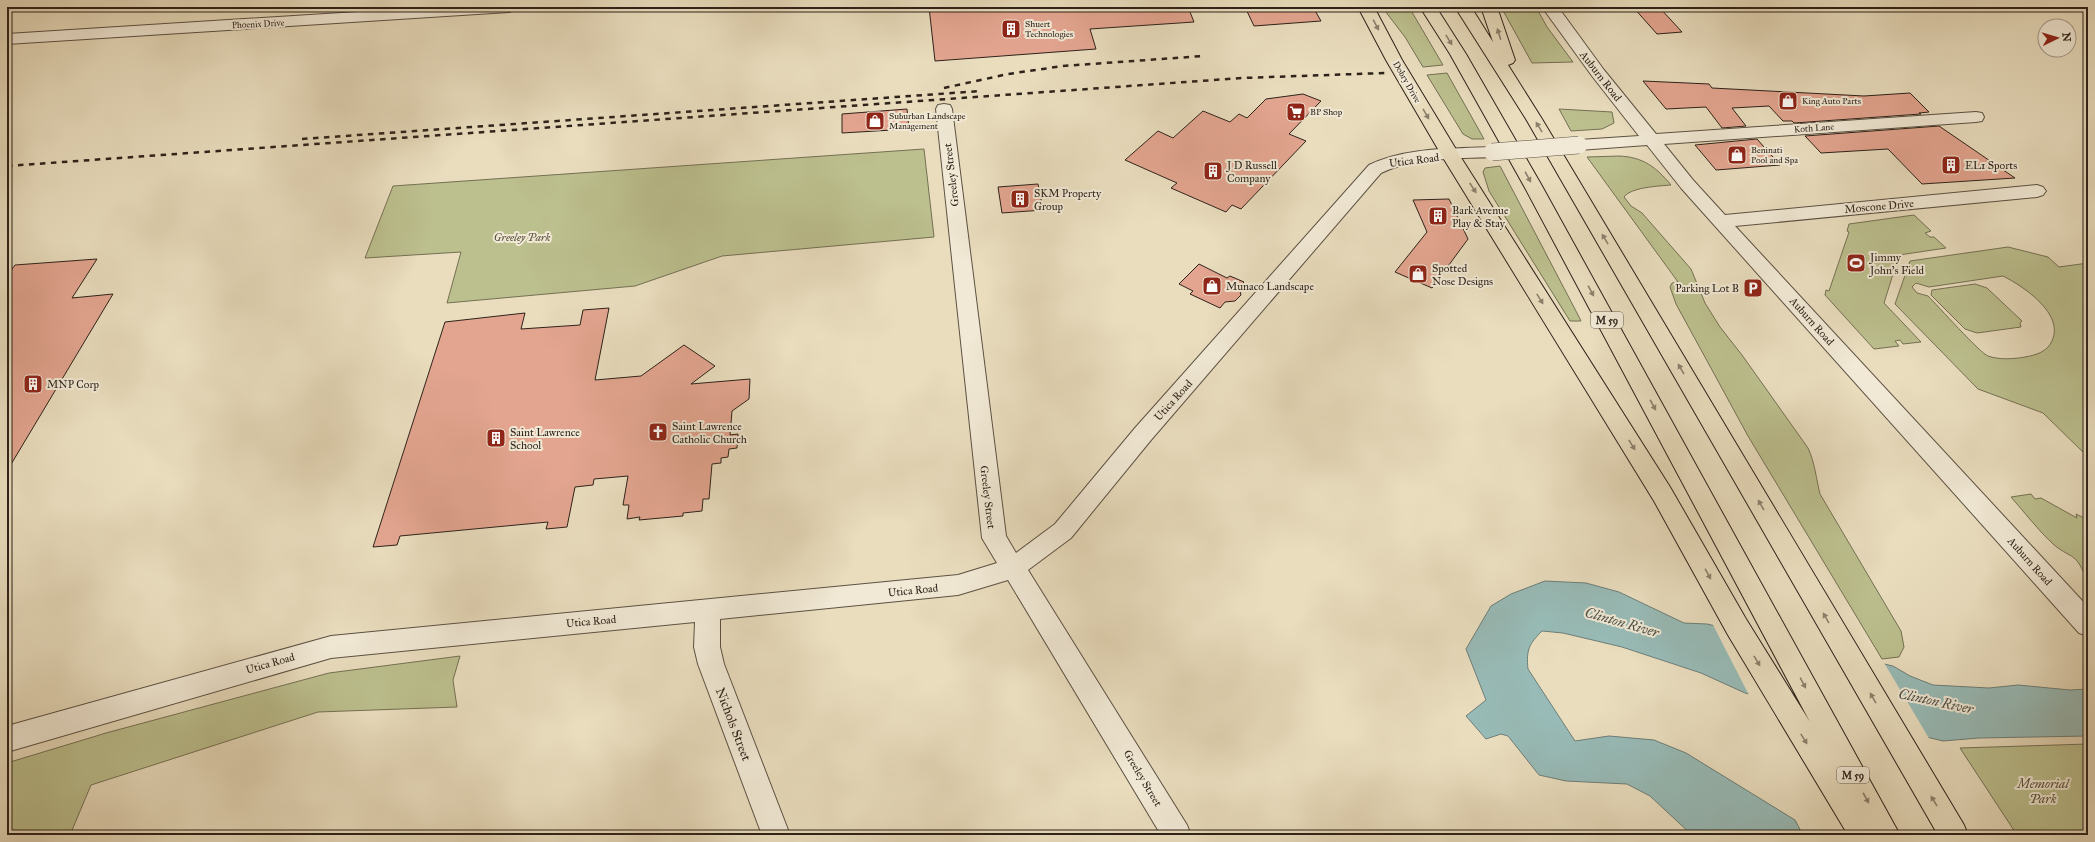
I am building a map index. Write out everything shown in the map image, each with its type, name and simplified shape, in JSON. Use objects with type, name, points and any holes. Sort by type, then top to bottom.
[{"type":"main road","name":"Dobry Drive","points":[[1366,7],[1394,60],[1451,156],[1662,494],[1737,627],[1864,835]]},
{"type":"main road","name":"M 59","points":[[1428,7],[1458,54],[1526,172],[1886,835]]},
{"type":"main road","points":[[1463,7],[1514,84],[1954,835]]},
{"type":"main road","points":[[1489,7],[1514,84]]},
{"type":"street","name":"Phoenix Drive","points":[[7,39],[322,13],[509,7]]},
{"type":"street","name":"Auburn Road","points":[[1550,7],[1598,73],[1687,184],[2088,625]]},
{"type":"street","name":"Greeley Street","points":[[944,109],[992,526],[996,544],[1060,642],[1177,835]]},
{"type":"street","name":"Koth Lane","points":[[1651,140],[1976,117]]},
{"type":"street","name":"Utica Road","points":[[7,739],[259,666],[331,647],[958,585],[992,576],[1012,568],[1038,552],[1062,531],[1143,434],[1375,170],[1382,165],[1400,160],[1651,140]]},
{"type":"street","name":"Moscone Drive","points":[[1721,221],[2037,192]]},
{"type":"street","name":"Nichols Street","points":[[708,610],[707,647],[711,664],[776,835]]},
{"type":"green space","points":[[1382,7],[1409,7],[1443,65],[1423,67],[1405,37]]},
{"type":"green space","points":[[1501,7],[1536,7],[1547,27],[1573,62],[1532,63]]},
{"type":"green space","points":[[1447,73],[1484,139],[1472,139],[1463,134],[1427,75]]},
{"type":"green space","points":[[1559,109],[1612,112],[1614,123],[1602,129],[1571,131]]},
{"type":"green space","name":"Greeley Park","points":[[924,149],[934,237],[722,256],[635,286],[447,303],[461,252],[365,258],[393,186]]},
{"type":"green space","points":[[1619,156],[1635,158],[1648,164],[1660,173],[1671,185],[1639,189],[1624,197],[1631,206],[1642,213],[1691,269],[1705,303],[1720,327],[1742,355],[1808,448],[1814,465],[1820,494],[1901,631],[1904,647],[1899,657],[1882,659],[1748,436],[1676,304],[1670,287],[1672,283],[1678,282],[1587,157]]},
{"type":"green space","points":[[1500,166],[1581,321],[1570,321],[1489,191],[1483,172],[1485,168]]},
{"type":"green space","points":[[1914,215],[1931,231],[1925,233],[1930,237],[1934,237],[1946,248],[1899,255],[1884,303],[1921,342],[1903,344],[1900,340],[1895,341],[1899,346],[1874,349],[1825,295],[1826,290],[1829,291],[1849,232],[1847,231],[1849,224]]},
{"type":"green space","points":[[2008,247],[2048,257],[2059,267],[2088,263],[2088,457],[2043,413],[1978,389],[1895,304],[1910,261]],"holes":[[[2003,276],[2031,294],[2040,302],[2053,321],[2054,331],[2050,345],[2041,352],[2021,358],[2011,359],[1988,356],[1968,339],[1928,296],[1917,293],[1912,287],[1916,283],[1929,287]]]},
{"type":"green space","points":[[1975,284],[1987,288],[2022,321],[2020,323],[2021,327],[1977,333],[1965,329],[1931,295],[1932,290]]},
{"type":"green space","points":[[2031,494],[2035,499],[2041,498],[2077,518],[2076,514],[2088,520],[2083,520],[2088,527],[2088,577],[2085,576],[2082,568],[2075,559],[2053,544],[2011,497]]},
{"type":"green space","points":[[460,656],[453,680],[457,707],[318,712],[91,785],[70,835],[7,835],[7,763],[106,733],[329,673]]},
{"type":"green space","name":"Memorial Park","points":[[2088,744],[2088,835],[2017,835],[1960,748]]},
{"type":"water","name":"Clinton River","points":[[1545,581],[1586,583],[1619,592],[1684,623],[1707,624],[1893,666],[1910,676],[1933,685],[1989,688],[2018,685],[2070,690],[2088,689],[2088,736],[1979,738],[1943,741],[1745,693],[1701,673],[1622,647],[1563,633],[1542,631],[1529,648],[1528,669],[1575,741],[1609,736],[1654,740],[1686,753],[1795,820],[1803,835],[1692,835],[1650,796],[1627,784],[1566,781],[1539,775],[1508,736],[1501,734],[1486,739],[1466,716],[1486,700],[1466,649],[1491,606],[1511,594]]},
{"type":"pier","points":[[1712,623],[1883,661],[1930,740],[1750,697]]},
{"type":"building","name":"Shuert Technologies","points":[[929,7],[1188,7],[1194,22],[1090,29],[1096,49],[935,61]]},
{"type":"building","points":[[1245,7],[1313,7],[1321,21],[1254,26]]},
{"type":"building","points":[[1633,7],[1659,7],[1682,32],[1657,34]]},
{"type":"building","name":"King Auto Parts","points":[[1643,81],[1709,84],[1712,88],[1864,96],[1910,93],[1929,112],[1919,113],[1921,114],[1794,123],[1792,121],[1783,121],[1769,106],[1732,108],[1746,126],[1722,128],[1706,107],[1666,109]]},
{"type":"building","name":"J D Russell Company","points":[[1303,94],[1321,101],[1289,134],[1306,141],[1241,209],[1232,205],[1226,212],[1171,188],[1177,183],[1125,160],[1158,131],[1173,138],[1203,111],[1230,122],[1239,114],[1247,118],[1266,99]]},
{"type":"building","name":"Suburban Landscape Management","points":[[907,109],[909,129],[842,133],[842,114]]},
{"type":"building","name":"EL1 Sports","points":[[1939,126],[2015,178],[1922,184],[1888,149],[1821,153],[1805,136]]},
{"type":"building","name":"Beninati Pool and Spa","points":[[1757,139],[1780,165],[1716,170],[1695,145]]},
{"type":"building","name":"SKM Property Group","points":[[1038,184],[1043,210],[1002,213],[998,187]]},
{"type":"building","points":[[1449,199],[1468,239],[1432,288],[1395,272],[1427,232],[1413,200]]},
{"type":"building","name":"MNP Corp","points":[[97,259],[72,298],[113,294],[7,471],[7,276],[15,265]]},
{"type":"building","name":"Munaco Landscape","points":[[1199,264],[1227,278],[1230,276],[1244,282],[1239,287],[1241,295],[1235,301],[1225,302],[1220,308],[1190,294],[1193,291],[1179,284]]},
{"type":"building","name":"Saint Lawrence School","points":[[609,308],[595,380],[641,376],[684,345],[715,366],[691,384],[750,379],[749,399],[732,411],[730,435],[738,434],[737,448],[729,449],[728,457],[721,458],[721,463],[712,464],[709,499],[703,499],[702,511],[683,513],[683,516],[639,520],[640,517],[627,519],[629,505],[623,505],[628,476],[594,479],[593,485],[575,487],[567,527],[546,529],[548,522],[400,536],[397,545],[373,547],[445,322],[525,313],[521,329],[580,325],[583,310]]},
{"type":"railway","points":[[944,88],[1008,74],[1063,66],[1203,56]]},
{"type":"railway","points":[[7,166],[1242,78],[1385,73]]},
{"type":"railway","points":[[302,139],[981,91]]},
{"type":"place","name":"Shuert Technologies","points":[[1011,29]]},
{"type":"place","name":"King Auto Parts","points":[[1788,101]]},
{"type":"place","name":"BP Shop","points":[[1296,112]]},
{"type":"place","name":"Suburban Landscape Management","points":[[875,121]]},
{"type":"place","name":"Beninati Pool and Spa","points":[[1737,155]]},
{"type":"place","name":"EL1 Sports","points":[[1951,165]]},
{"type":"place","name":"J D Russell Company","points":[[1213,171]]},
{"type":"place","name":"SKM Property Group","points":[[1020,199]]},
{"type":"place","name":"Bark Avenue Play & Stay","points":[[1438,216]]},
{"type":"place","name":"Jimmy John's Field","points":[[1856,263]]},
{"type":"place","name":"Spotted Nose Designs","points":[[1418,274]]},
{"type":"place","name":"Munaco Landscape","points":[[1212,286]]},
{"type":"place","name":"Parking Lot B","points":[[1753,288]]},
{"type":"place","name":"MNP Corp","points":[[33,384]]},
{"type":"place","name":"Saint Lawrence Catholic Church","points":[[658,432]]},
{"type":"place","name":"Saint Lawrence School","points":[[496,438]]}]
